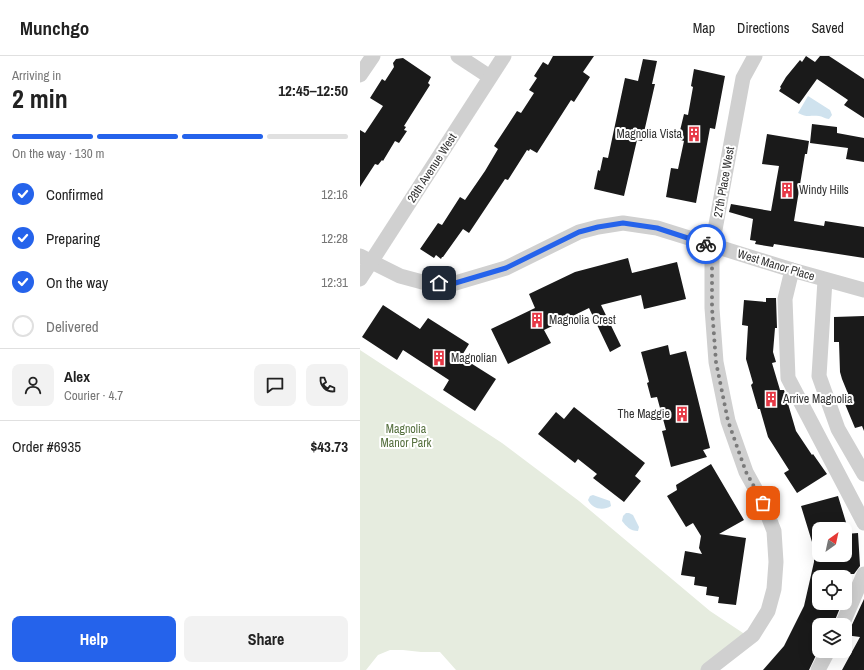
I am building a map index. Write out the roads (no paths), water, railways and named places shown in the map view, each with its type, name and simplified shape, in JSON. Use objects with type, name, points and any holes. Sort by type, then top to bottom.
[{"type":"street","points":[[360,76],[373,56]]},
{"type":"street","points":[[458,56],[490,77]]},
{"type":"street","name":"28th Avenue West","points":[[360,279],[366,259],[504,56]]},
{"type":"street","name":"27th Place West","points":[[708,670],[753,635],[768,611],[774,589],[776,562],[774,531],[763,503],[746,472],[728,421],[716,362],[712,308],[712,246],[743,78],[755,56]]},
{"type":"street","name":"West Manor Place","points":[[366,259],[400,276],[426,283],[452,284],[506,268],[579,232],[623,223],[657,228],[825,280],[864,290]]},
{"type":"street","points":[[792,270],[785,298],[788,378],[819,440],[864,523]]},
{"type":"street","points":[[825,280],[819,376],[838,429],[864,474]]},
{"type":"street","points":[[845,618],[864,574]]},
{"type":"street","points":[[818,670],[824,658]]},
{"type":"water","points":[[808,96],[830,110],[832,115],[829,119],[820,116],[808,116],[798,113]]},
{"type":"water","points":[[593,495],[610,501],[611,506],[601,509],[595,507],[588,500],[590,496]]},
{"type":"water","points":[[626,513],[633,515],[639,527],[638,531],[630,529],[622,521],[623,516]]},
{"type":"place","name":"Magnolia Vista","points":[[694,134]]},
{"type":"place","name":"Windy Hills","points":[[787,190]]},
{"type":"place","name":"Magnolia Crest","points":[[537,320]]},
{"type":"place","name":"Magnolian","points":[[439,358]]},
{"type":"place","name":"Arrive Magnolia","points":[[771,399]]},
{"type":"place","name":"The Maggie","points":[[682,414]]},
{"type":"park label","name":"Magnolia Manor Park","points":[[406,436]]}]
